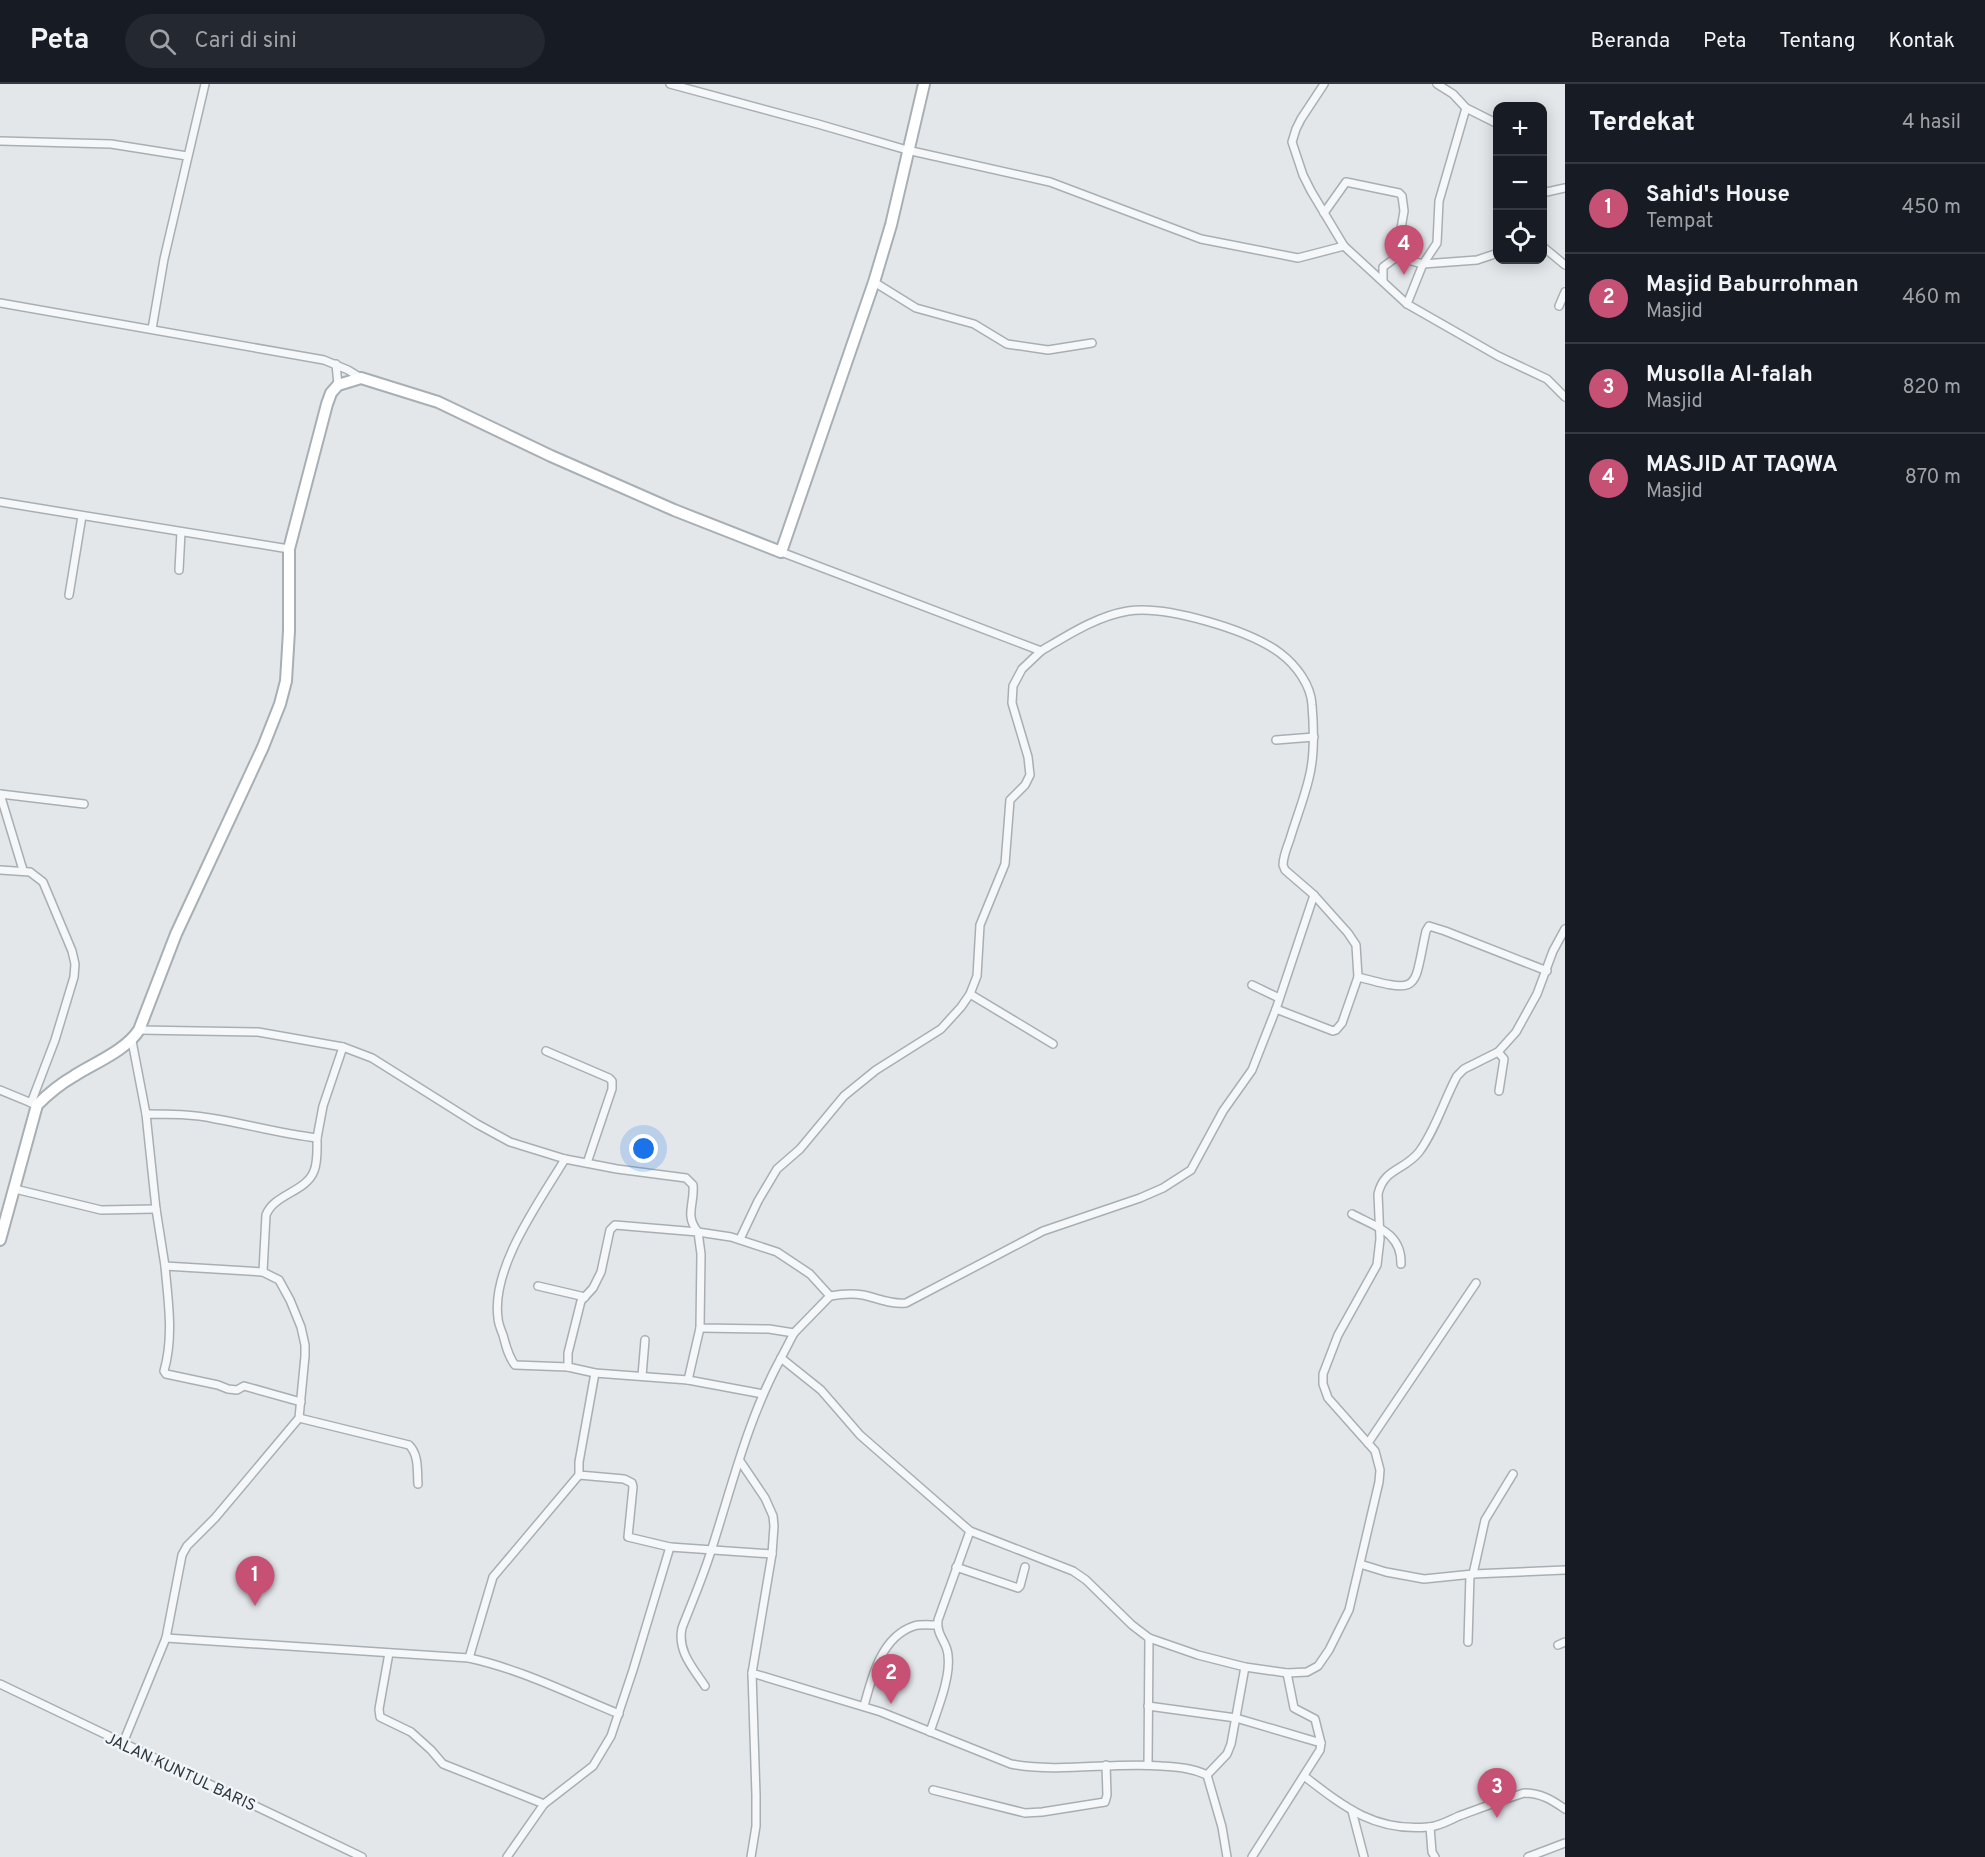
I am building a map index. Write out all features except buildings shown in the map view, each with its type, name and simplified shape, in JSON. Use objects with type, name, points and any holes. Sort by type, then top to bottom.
[{"type":"street","points":[[152,329],[164,259],[205,84]]},
{"type":"street","points":[[670,84],[818,123],[908,150],[1050,182],[1201,239],[1298,258],[1344,246]]},
{"type":"street","points":[[781,552],[874,282],[891,225],[924,84]]},
{"type":"street","points":[[1324,84],[1301,119],[1292,142],[1303,175],[1344,246],[1407,304],[1498,356],[1547,379],[1565,397]]},
{"type":"street","points":[[1437,84],[1453,94],[1466,108],[1493,122]]},
{"type":"street","points":[[1407,304],[1423,264],[1437,243],[1439,201],[1466,108]]},
{"type":"street","points":[[0,141],[111,144],[188,156]]},
{"type":"street","points":[[1324,213],[1346,182],[1399,193],[1403,200],[1404,211],[1398,256],[1383,267],[1383,281]]},
{"type":"street","points":[[1547,192],[1565,188]]},
{"type":"street","points":[[1547,250],[1565,265]]},
{"type":"street","points":[[1398,256],[1423,264],[1477,260],[1493,254]]},
{"type":"street","points":[[874,282],[916,308],[974,324],[1006,344],[1048,350],[1092,343]]},
{"type":"street","points":[[1559,306],[1565,292]]},
{"type":"street","points":[[0,303],[336,364],[361,378],[438,402],[561,461],[674,510],[1041,651]]},
{"type":"street","points":[[336,364],[338,385]]},
{"type":"street","points":[[34,1104],[71,1078],[132,1041],[139,1029],[176,934],[263,747],[280,704],[286,681],[289,632],[289,549],[331,393],[338,385],[361,378]]},
{"type":"street","points":[[0,502],[289,549]]},
{"type":"street","points":[[69,595],[82,516]]},
{"type":"street","points":[[179,570],[181,532]]},
{"type":"street","points":[[740,1239],[758,1201],[777,1169],[800,1149],[844,1096],[876,1070],[941,1029],[953,1017],[969,994],[977,976],[980,926],[1005,864],[1011,800],[1025,785],[1030,775],[1028,757],[1012,703],[1013,686],[1022,669],[1041,651],[1079,629],[1125,611],[1158,611],[1196,619],[1267,645],[1293,664],[1309,689],[1314,737],[1309,777],[1282,861],[1285,870],[1314,895],[1353,940],[1357,951],[1358,977],[1342,1023],[1336,1030],[1276,1009]]},
{"type":"street","points":[[1276,740],[1314,737]]},
{"type":"street","points":[[23,870],[0,794],[84,804]]},
{"type":"street","points":[[0,870],[23,870],[30,872],[43,882],[72,951],[75,964],[74,977],[34,1104],[15,1189],[0,1240]]},
{"type":"street","points":[[705,1686],[686,1659],[680,1635],[712,1550],[763,1394],[794,1333],[830,1296],[863,1295],[894,1303],[906,1303],[1043,1231],[1140,1198],[1163,1188],[1191,1170],[1223,1111],[1252,1070],[1280,998],[1314,895]]},
{"type":"street","points":[[1358,977],[1395,986],[1408,986],[1418,973],[1429,926],[1445,930],[1547,971]]},
{"type":"street","points":[[782,1358],[821,1390],[860,1435],[970,1531],[1073,1571],[1092,1585],[1132,1625],[1149,1638],[1245,1667],[1287,1673],[1314,1670],[1329,1650],[1349,1610],[1380,1470],[1375,1450],[1324,1392],[1323,1374],[1338,1335],[1377,1265],[1380,1228],[1378,1194],[1382,1180],[1387,1174],[1414,1158],[1421,1149],[1457,1076],[1464,1069],[1498,1052],[1516,1032],[1537,994],[1553,951],[1565,930]]},
{"type":"street","points":[[1252,986],[1280,998]]},
{"type":"street","points":[[969,994],[1053,1044]]},
{"type":"street","points":[[139,1029],[258,1032],[343,1047],[372,1058],[495,1135],[510,1142],[565,1159],[617,1169],[686,1178],[693,1185],[690,1217],[698,1232],[702,1254],[700,1328],[688,1380]]},
{"type":"street","points":[[132,1041],[146,1114],[171,1324],[164,1371],[166,1374],[228,1389],[237,1390],[244,1386],[301,1402]]},
{"type":"street","points":[[263,1272],[266,1215],[269,1207],[307,1181],[313,1173],[323,1106],[343,1047]]},
{"type":"street","points":[[546,1052],[612,1081],[612,1089],[587,1163]]},
{"type":"street","points":[[1498,1052],[1504,1059],[1499,1091]]},
{"type":"street","points":[[0,1090],[34,1104]]},
{"type":"street","points":[[146,1114],[215,1118],[284,1134],[317,1138]]},
{"type":"street","points":[[565,1159],[525,1224],[501,1277],[498,1318],[510,1359],[515,1365],[568,1367],[595,1373],[688,1380],[763,1394]]},
{"type":"street","points":[[15,1189],[101,1210],[156,1209]]},
{"type":"street","points":[[1352,1214],[1380,1228],[1394,1239],[1400,1246],[1401,1263]]},
{"type":"street","points":[[568,1367],[581,1301],[593,1288],[601,1272],[610,1230],[615,1225],[698,1232],[740,1239],[777,1252],[796,1264],[810,1274],[830,1296]]},
{"type":"street","points":[[123,1743],[166,1638],[182,1556],[187,1546],[215,1518],[299,1418],[301,1402],[305,1356],[301,1327],[279,1280],[263,1272],[165,1266]]},
{"type":"street","points":[[1368,1443],[1476,1283]]},
{"type":"street","points":[[538,1286],[585,1297]]},
{"type":"street","points":[[700,1328],[769,1329],[794,1333]]},
{"type":"street","points":[[642,1376],[645,1340]]},
{"type":"street","points":[[469,1658],[493,1577],[579,1475],[579,1462],[595,1373]]},
{"type":"street","points":[[299,1418],[409,1445],[414,1449],[417,1458],[418,1484]]},
{"type":"street","points":[[740,1461],[765,1498],[773,1516],[772,1554],[752,1673],[756,1826],[751,1857]]},
{"type":"street","points":[[1468,1642],[1468,1602],[1485,1520],[1513,1474]]},
{"type":"street","points":[[579,1475],[624,1479],[632,1483],[628,1537],[670,1547],[772,1554]]},
{"type":"street","points":[[930,1732],[943,1692],[949,1657],[937,1625],[970,1531]]},
{"type":"street","points":[[507,1857],[544,1804],[593,1766],[611,1736],[670,1547]]},
{"type":"street","points":[[1360,1563],[1386,1572],[1424,1579],[1565,1570]]},
{"type":"street","points":[[956,1567],[1018,1588],[1025,1567]]},
{"type":"street","points":[[864,1706],[877,1664],[894,1638],[915,1625],[937,1625]]},
{"type":"street","points":[[166,1638],[469,1658],[490,1662],[517,1672],[619,1714]]},
{"type":"street","points":[[1148,1765],[1149,1638]]},
{"type":"street","points":[[389,1653],[379,1709],[380,1717],[411,1732],[443,1764],[544,1804]]},
{"type":"street","points":[[1207,1775],[1227,1754],[1231,1744],[1245,1667]]},
{"type":"street","points":[[752,1673],[864,1706],[1017,1766],[1148,1765],[1187,1768],[1207,1775]]},
{"type":"street","points":[[1252,1857],[1319,1753],[1321,1743],[1315,1719],[1294,1708],[1287,1673]]},
{"type":"street","name":"JALAN KUNTUL BARIS","points":[[0,1684],[362,1857]]},
{"type":"street","points":[[1148,1706],[1236,1718],[1321,1743]]},
{"type":"street","points":[[933,1790],[1014,1812],[1042,1812],[1105,1802],[1107,1795],[1106,1765]]},
{"type":"street","points":[[1207,1775],[1222,1827],[1227,1857]]},
{"type":"street","points":[[1304,1776],[1352,1811],[1384,1824],[1430,1827],[1524,1793],[1538,1794],[1565,1809]]},
{"type":"street","points":[[1352,1811],[1364,1857]]},
{"type":"street","points":[[1430,1827],[1432,1852],[1435,1857]]},
{"type":"street","points":[[1528,1857],[1565,1844]]},
{"type":"place","name":"MASJID AT TAQWA","points":[[1404,275]]},
{"type":"place","name":"Sahid's House","points":[[255,1606]]},
{"type":"place","name":"Masjid Baburrohman","points":[[891,1704]]},
{"type":"place","name":"Musolla Al-falah","points":[[1497,1818]]}]
